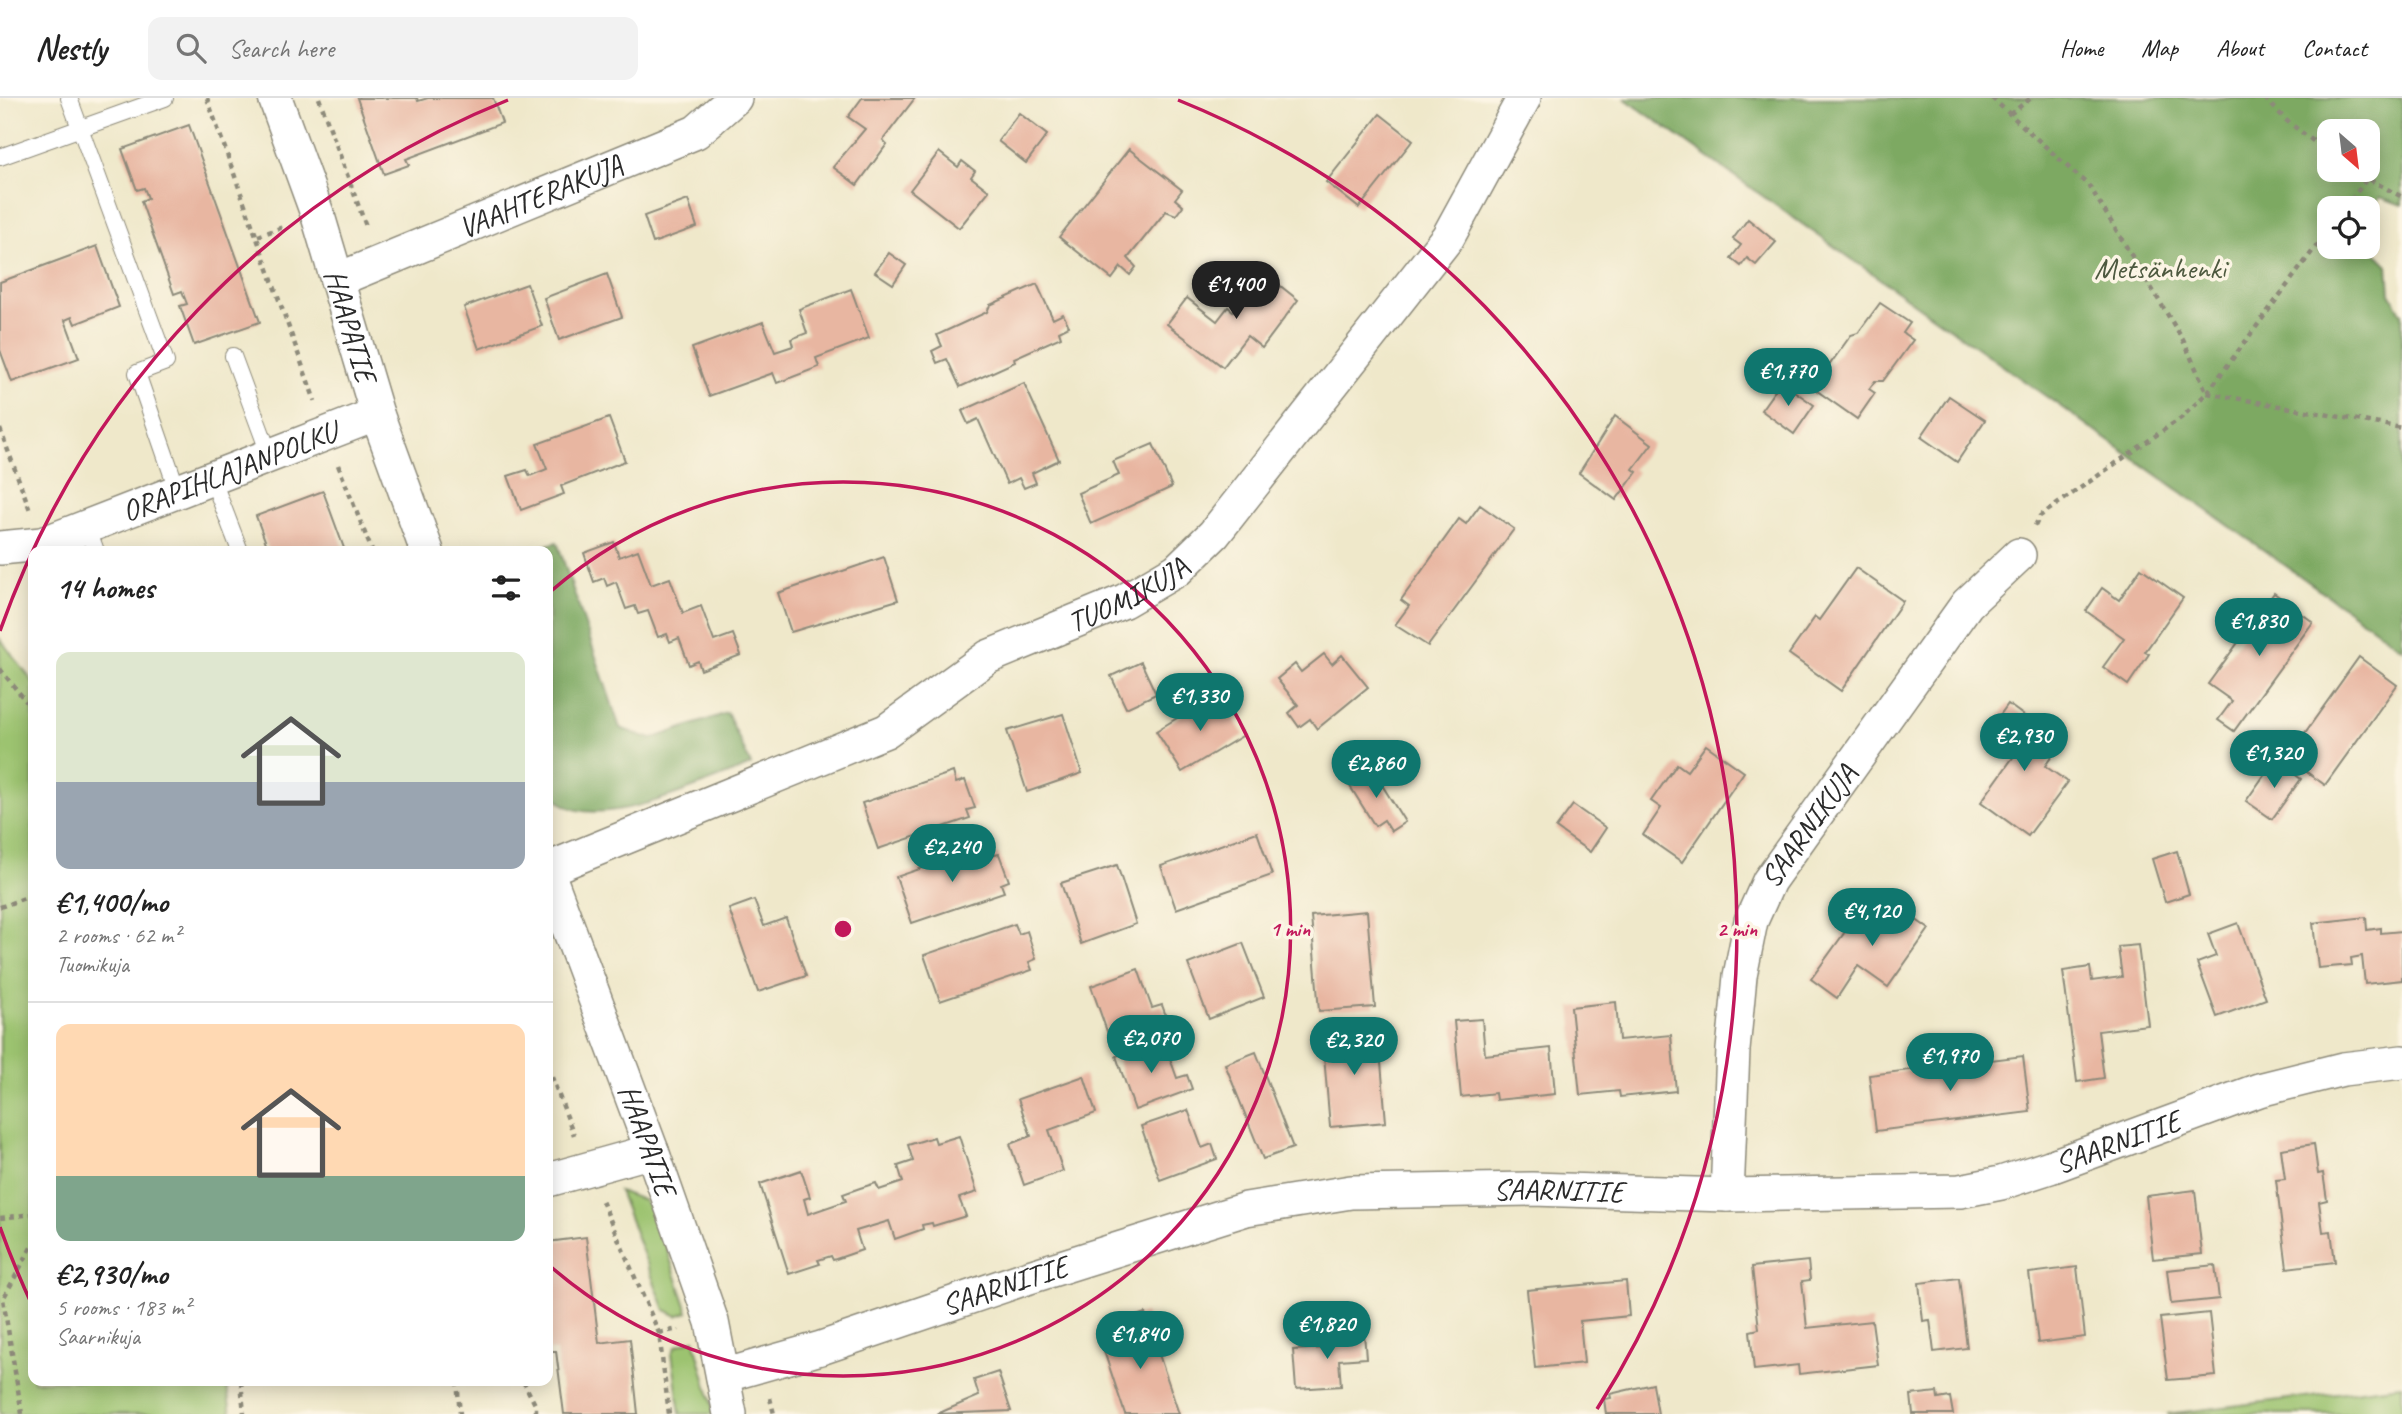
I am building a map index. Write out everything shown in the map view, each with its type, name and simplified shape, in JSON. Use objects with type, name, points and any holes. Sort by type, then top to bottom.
[{"type":"street","name":"HAAPATIE","points":[[275,98],[318,216],[377,414],[425,546]]},
{"type":"street","name":"VAAHTERAKUJA","points":[[337,280],[696,132],[735,98]]},
{"type":"street","name":"TUOMIKUJA","points":[[553,869],[886,731],[988,657],[1124,601],[1177,570],[1214,534],[1448,237],[1524,98]]},
{"type":"street","name":"ORAPIHLAJANPOLKU","points":[[0,548],[92,539],[178,492],[377,414]]},
{"type":"street","name":"SAARNIKUJA","points":[[1727,1195],[1733,1050],[1740,976],[1751,921],[1769,881],[1967,604],[2019,555]]},
{"type":"street","name":"HAAPATIE","points":[[553,884],[652,1150],[712,1322],[730,1414]]},
{"type":"street","name":"SAARNITIE","points":[[723,1376],[821,1349],[1023,1279],[1247,1209],[1351,1192],[1532,1189],[1727,1195],[1960,1191],[2001,1183],[2259,1090],[2343,1069],[2402,1062]]},
{"type":"street","points":[[553,1179],[588,1171],[652,1150]]},
{"type":"lane","points":[[69,98],[166,362],[137,373],[178,492]]},
{"type":"lane","points":[[0,157],[165,98]]},
{"type":"lane","points":[[233,356],[270,456]]},
{"type":"lane","points":[[212,478],[237,546]]},
{"type":"path","points":[[207,98],[327,434],[370,546]]},
{"type":"path","points":[[319,98],[380,263]]},
{"type":"path","points":[[1992,98],[2090,187],[2183,340],[2207,393]]},
{"type":"path","points":[[2010,114],[2031,98]]},
{"type":"path","points":[[2265,98],[2287,121],[2317,144]]},
{"type":"path","points":[[2370,182],[2402,197]]},
{"type":"path","points":[[2019,555],[2040,516],[2181,418],[2207,393],[2317,245]]},
{"type":"path","points":[[2207,393],[2402,428]]},
{"type":"path","points":[[0,429],[42,544]]},
{"type":"path","points":[[0,669],[28,704]]},
{"type":"path","points":[[0,907],[28,897]]},
{"type":"path","points":[[553,1081],[588,1171],[659,1333],[669,1414]]},
{"type":"path","points":[[0,1218],[28,1215]]},
{"type":"path","points":[[22,1414],[2,1297],[28,1253]]},
{"type":"path","points":[[241,1386],[244,1414]]},
{"type":"path","points":[[457,1386],[460,1414]]},
{"type":"path","points":[[526,1386],[537,1414]]},
{"type":"green space","name":"Metsänhenki","points":[[1624,98],[2402,98],[2402,205],[2380,196],[2317,196],[2317,259],[2380,257],[2388,265],[2390,293],[2402,314],[2402,648]]},
{"type":"green space","points":[[557,542],[620,728],[651,739],[727,713],[751,765],[656,801],[629,808],[603,812],[581,811],[559,800],[553,792],[553,546],[544,546]]},
{"type":"green space","points":[[0,639],[28,675],[28,1386],[227,1386],[231,1414],[0,1414]]},
{"type":"green space","points":[[619,1191],[643,1200],[656,1217],[688,1312],[677,1316],[665,1310]]},
{"type":"green space","points":[[694,1339],[713,1414],[680,1414],[672,1353],[676,1346]]},
{"type":"green space","points":[[2402,1385],[2402,1414],[2167,1414]]},
{"type":"building","points":[[357,98],[417,98],[418,101],[428,98],[493,98],[502,123],[406,159],[409,165],[384,174]]},
{"type":"building","points":[[862,98],[915,98],[883,140],[887,144],[857,185],[833,167],[865,129],[848,117]]},
{"type":"building","points":[[1019,113],[1047,135],[1026,163],[998,141]]},
{"type":"building","points":[[1380,114],[1413,140],[1359,208],[1326,182]]},
{"type":"building","points":[[189,125],[260,322],[194,345],[180,306],[187,304],[182,291],[174,294],[141,201],[148,198],[144,188],[137,190],[122,149]]},
{"type":"building","points":[[1129,149],[1182,190],[1175,199],[1183,206],[1176,215],[1166,211],[1128,258],[1136,267],[1130,275],[1121,267],[1112,279],[1059,237]]},
{"type":"building","points":[[939,152],[958,167],[962,161],[975,171],[971,177],[989,191],[959,228],[910,190]]},
{"type":"building","points":[[688,200],[697,227],[653,243],[644,216]]},
{"type":"building","points":[[1748,219],[1776,242],[1756,265],[1747,258],[1741,266],[1731,258],[1741,245],[1733,239]]},
{"type":"building","points":[[97,246],[119,307],[75,324],[72,317],[65,320],[79,358],[12,382],[0,350],[0,282]]},
{"type":"building","points":[[889,253],[906,265],[893,284],[875,272]]},
{"type":"building","points":[[1263,272],[1298,300],[1262,348],[1247,336],[1223,367],[1167,324],[1187,298],[1217,321],[1228,307],[1233,311]]},
{"type":"building","points":[[607,274],[622,317],[559,340],[544,298]]},
{"type":"building","points":[[527,284],[542,326],[479,349],[464,307]]},
{"type":"building","points":[[1037,284],[1053,319],[1063,314],[1069,326],[1059,331],[1061,337],[960,387],[947,359],[937,363],[932,351],[942,346],[937,335],[987,312],[990,305]]},
{"type":"building","points":[[851,289],[869,338],[816,358],[819,367],[777,383],[773,373],[709,396],[692,348],[763,322],[775,352],[793,346],[791,339],[807,333],[799,309]]},
{"type":"building","points":[[1880,303],[1910,323],[1903,333],[1913,340],[1883,381],[1875,381],[1869,389],[1875,393],[1857,419],[1813,388],[1851,335],[1858,333]]},
{"type":"building","points":[[1781,382],[1814,405],[1794,434],[1761,410]]},
{"type":"building","points":[[1024,383],[1059,460],[1032,473],[1036,483],[1024,488],[1019,478],[1007,484],[978,419],[968,424],[962,411]]},
{"type":"building","points":[[1949,396],[1985,420],[1957,462],[1921,437]]},
{"type":"building","points":[[1615,416],[1652,444],[1633,469],[1637,472],[1616,500],[1579,473]]},
{"type":"building","points":[[609,418],[625,461],[561,486],[564,494],[521,510],[508,476],[527,470],[530,476],[547,469],[537,444]]},
{"type":"building","points":[[1153,444],[1172,487],[1091,524],[1078,493],[1119,475],[1113,461]]},
{"type":"building","points":[[323,491],[343,546],[267,546],[256,516]]},
{"type":"building","points":[[1480,505],[1514,529],[1428,646],[1395,625],[1409,606],[1401,600],[1459,519],[1466,524]]},
{"type":"building","points":[[614,542],[619,557],[638,550],[651,585],[670,578],[683,613],[701,606],[714,641],[733,634],[741,655],[701,670],[698,661],[689,665],[679,638],[670,642],[667,634],[658,637],[648,611],[638,614],[635,606],[626,609],[616,582],[607,586],[604,578],[594,582],[584,553]]},
{"type":"building","points":[[884,557],[898,600],[791,632],[778,593]]},
{"type":"building","points":[[1856,568],[1903,601],[1841,691],[1789,654],[1815,617],[1819,620]]},
{"type":"building","points":[[2141,568],[2183,598],[2145,652],[2149,654],[2128,685],[2103,667],[2124,638],[2086,611],[2102,588],[2119,600]]},
{"type":"building","points":[[2274,593],[2313,622],[2234,731],[2218,720],[2232,701],[2208,684]]},
{"type":"building","points":[[1324,654],[1332,664],[1342,655],[1368,687],[1317,729],[1310,719],[1299,727],[1289,713],[1298,705],[1277,679],[1295,664],[1301,672]]},
{"type":"building","points":[[2359,657],[2397,685],[2325,785],[2287,758]]},
{"type":"building","points":[[1141,662],[1156,694],[1126,708],[1111,676]]},
{"type":"building","points":[[1218,693],[1244,735],[1182,772],[1156,731]]},
{"type":"building","points":[[2008,704],[2061,743],[2045,766],[2068,782],[2028,836],[1981,802],[2019,749],[2006,740],[2003,744],[1987,733]]},
{"type":"building","points":[[1063,714],[1082,773],[1027,792],[1007,731]]},
{"type":"building","points":[[1706,745],[1744,772],[1682,862],[1643,835],[1661,808],[1651,801],[1677,764],[1687,771]]},
{"type":"building","points":[[2275,760],[2301,779],[2272,819],[2246,801]]},
{"type":"building","points":[[1372,769],[1405,822],[1391,831],[1384,820],[1375,826],[1348,783]]},
{"type":"building","points":[[953,772],[956,783],[965,780],[975,808],[967,810],[970,818],[878,849],[862,803]]},
{"type":"building","points":[[1573,805],[1606,828],[1590,852],[1556,828]]},
{"type":"building","points":[[1257,832],[1272,875],[1176,909],[1161,866]]},
{"type":"building","points":[[987,846],[991,856],[999,854],[1009,881],[1001,884],[1004,892],[912,923],[896,877]]},
{"type":"building","points":[[2177,851],[2189,894],[2165,902],[2152,859]]},
{"type":"building","points":[[1117,865],[1136,924],[1081,944],[1061,883]]},
{"type":"building","points":[[1881,895],[1929,929],[1888,987],[1858,966],[1837,998],[1811,979],[1850,925],[1856,930]]},
{"type":"building","points":[[754,900],[764,926],[786,918],[806,976],[758,992],[729,909]]},
{"type":"building","points":[[1367,911],[1375,1007],[1319,1011],[1311,916]]},
{"type":"building","points":[[2366,917],[2367,930],[2381,928],[2381,933],[2402,931],[2402,980],[2365,984],[2362,956],[2351,958],[2352,965],[2318,968],[2313,923]]},
{"type":"building","points":[[2238,923],[2266,999],[2217,1017],[2197,963],[2216,956],[2208,934]]},
{"type":"building","points":[[1015,924],[1019,934],[1027,931],[1036,959],[1029,962],[1032,970],[940,1001],[924,955]]},
{"type":"building","points":[[1243,943],[1264,997],[1209,1019],[1188,964]]},
{"type":"building","points":[[2138,945],[2148,1025],[2098,1031],[2104,1078],[2077,1082],[2063,971],[2090,967],[2092,981],[2122,977],[2118,947]]},
{"type":"building","points":[[1138,969],[1152,1008],[1162,1005],[1167,1019],[1110,1040],[1091,986]]},
{"type":"building","points":[[1616,1002],[1619,1040],[1671,1035],[1676,1091],[1620,1097],[1619,1091],[1580,1095],[1571,1007]]},
{"type":"building","points":[[1482,1019],[1485,1055],[1551,1048],[1555,1094],[1496,1100],[1495,1093],[1461,1097],[1454,1021]]},
{"type":"building","points":[[1378,1027],[1386,1122],[1330,1127],[1322,1032]]},
{"type":"building","points":[[1163,1039],[1177,1078],[1187,1075],[1192,1089],[1135,1110],[1116,1056]]},
{"type":"building","points":[[1256,1052],[1293,1148],[1263,1159],[1225,1064]]},
{"type":"building","points":[[2023,1056],[2030,1112],[1876,1131],[1869,1075]]},
{"type":"building","points":[[1084,1076],[1096,1113],[1049,1130],[1063,1171],[1024,1185],[1010,1144],[1031,1136],[1018,1099]]},
{"type":"building","points":[[1188,1110],[1202,1148],[1212,1144],[1217,1159],[1160,1180],[1141,1126]]},
{"type":"building","points":[[959,1136],[977,1192],[959,1198],[966,1216],[933,1226],[932,1223],[922,1225],[923,1229],[895,1239],[889,1221],[856,1231],[862,1250],[833,1260],[831,1256],[818,1260],[820,1264],[789,1274],[760,1184],[801,1170],[810,1197],[804,1199],[808,1214],[846,1201],[843,1194],[860,1188],[876,1183],[879,1190],[903,1182],[898,1166],[913,1161],[908,1145],[934,1137],[936,1143]]},
{"type":"building","points":[[2314,1144],[2318,1174],[2323,1173],[2327,1200],[2319,1202],[2323,1232],[2331,1231],[2335,1262],[2287,1268],[2276,1180],[2285,1179],[2281,1149]]},
{"type":"building","points":[[2195,1190],[2202,1254],[2153,1259],[2146,1196]]},
{"type":"building","points":[[586,1237],[599,1343],[630,1339],[638,1414],[564,1414],[556,1351],[553,1351],[553,1241]]},
{"type":"building","points":[[1808,1261],[1810,1280],[1802,1281],[1807,1328],[1872,1321],[1878,1365],[1799,1374],[1798,1365],[1754,1370],[1750,1331],[1759,1329],[1752,1267]]},
{"type":"building","points":[[2215,1265],[2219,1299],[2171,1304],[2167,1270]]},
{"type":"building","points":[[2077,1267],[2085,1337],[2038,1343],[2029,1273]]},
{"type":"building","points":[[1959,1278],[1967,1348],[1934,1352],[1930,1320],[1923,1321],[1919,1283]]},
{"type":"building","points":[[1626,1281],[1629,1316],[1580,1321],[1584,1363],[1535,1368],[1527,1290]]},
{"type":"building","points":[[1145,1313],[1179,1414],[1125,1414],[1104,1351],[1125,1343],[1118,1322]]},
{"type":"building","points":[[2209,1313],[2216,1376],[2168,1380],[2160,1318]]},
{"type":"building","points":[[1364,1333],[1366,1358],[1339,1360],[1341,1386],[1296,1389],[1293,1350],[1324,1348],[1323,1336]]},
{"type":"building","points":[[998,1372],[1011,1411],[937,1414],[979,1396],[974,1380]]},
{"type":"building","points":[[1653,1384],[1658,1414],[1606,1414],[1604,1399],[1611,1398],[1610,1394]]},
{"type":"building","points":[[1937,1392],[1938,1399],[1950,1397],[1953,1414],[1913,1414],[1911,1395]]}]
